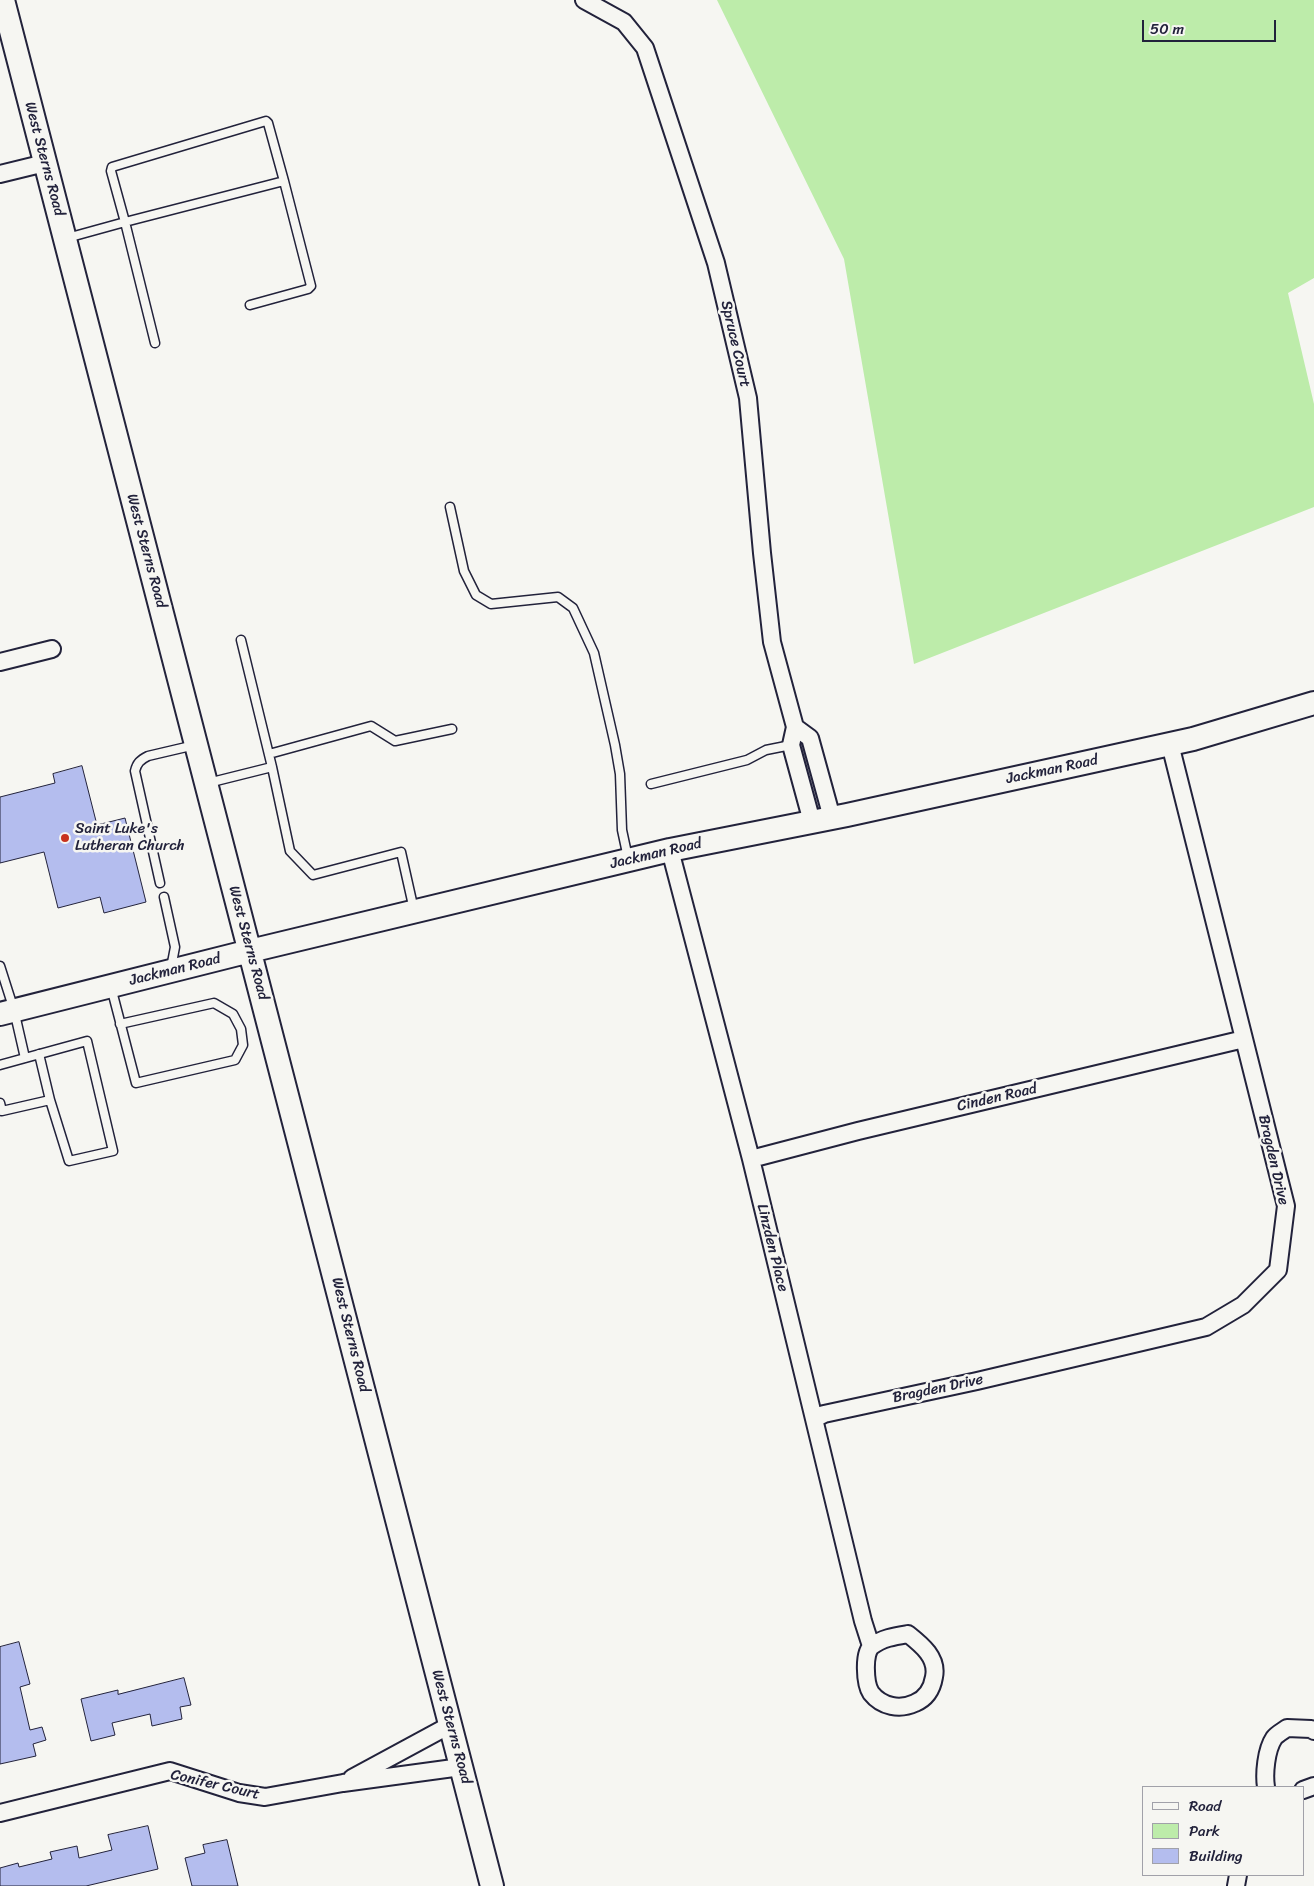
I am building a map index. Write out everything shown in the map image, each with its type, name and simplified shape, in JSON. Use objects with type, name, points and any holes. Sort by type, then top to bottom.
[{"type":"main road","name":"West Sterns Road","points":[[3,0],[492,1886]]},
{"type":"main road","name":"Jackman Road","points":[[7,1012],[250,951],[670,850],[822,820],[1193,739],[1314,703]]},
{"type":"street","name":"Spruce Court","points":[[584,0],[624,22],[645,48],[716,263],[748,398],[772,642],[795,727],[791,745],[822,820]]},
{"type":"street","points":[[0,174],[45,163]]},
{"type":"street","points":[[0,662],[52,649]]},
{"type":"street","name":"Spruce Court","points":[[795,727],[810,738],[822,820]]},
{"type":"street","name":"Bragden Drive","points":[[814,1419],[824,1414],[977,1381],[1206,1327],[1243,1305],[1278,1270],[1286,1206],[1170,744]]},
{"type":"street","name":"Linzden Place","points":[[670,850],[751,1159],[863,1621],[871,1646]]},
{"type":"street","name":"Cinden Road","points":[[751,1159],[858,1131],[1244,1039]]},
{"type":"street","points":[[908,1634],[926,1648],[936,1669],[932,1689],[921,1701],[908,1707],[897,1708],[883,1703],[870,1692],[867,1680],[865,1665],[868,1650],[871,1646],[894,1636],[908,1634]]},
{"type":"street","name":"Conifer Court","points":[[343,1783],[450,1725]]},
{"type":"street","points":[[1266,1786],[1264,1778],[1267,1757],[1274,1738],[1287,1728],[1310,1729],[1314,1731]]},
{"type":"street","name":"Conifer Court","points":[[0,1813],[170,1771],[239,1794],[265,1797],[343,1783],[462,1767]]},
{"type":"lane","points":[[155,343],[111,170],[112,167],[266,121],[284,181],[311,286],[308,289],[250,305]]},
{"type":"lane","points":[[65,239],[284,181]]},
{"type":"lane","points":[[450,507],[464,570],[476,595],[491,604],[558,597],[573,608],[594,653],[615,745],[620,774],[622,830],[629,860]]},
{"type":"lane","points":[[241,640],[290,851],[313,874],[402,852],[414,912]]},
{"type":"lane","points":[[269,754],[371,726],[395,741],[452,729]]},
{"type":"lane","points":[[160,883],[135,771],[136,765],[141,759],[148,756],[196,744]]},
{"type":"lane","points":[[651,784],[747,760],[766,750],[791,745]]},
{"type":"lane","points":[[207,783],[272,767]]},
{"type":"lane","points":[[164,897],[176,947],[171,971]]},
{"type":"lane","points":[[0,966],[7,1012],[25,1058]]},
{"type":"lane","points":[[111,986],[120,1024],[136,1083],[235,1060],[243,1046],[241,1029],[233,1014],[214,1003],[120,1024]]},
{"type":"lane","points":[[0,1066],[25,1058],[39,1054],[87,1041],[113,1151],[70,1161],[50,1100],[39,1054]]},
{"type":"lane","points":[[0,1103],[2,1111],[50,1100]]},
{"type":"green space","points":[[717,0],[1314,0],[1314,278],[1288,293],[1314,404],[1314,507],[914,664],[844,259]]},
{"type":"building","name":"Saint Luke's Lutheran Church","points":[[82,766],[97,825],[125,818],[146,902],[104,913],[100,897],[58,908],[44,852],[0,863],[0,797],[55,783],[53,774]]},
{"type":"building","points":[[19,1642],[30,1684],[20,1687],[30,1730],[42,1727],[46,1740],[33,1744],[36,1756],[0,1764],[0,1647]]},
{"type":"building","points":[[184,1678],[191,1705],[180,1707],[182,1719],[152,1726],[150,1714],[112,1723],[115,1735],[91,1741],[81,1699],[118,1690],[118,1694]]},
{"type":"building","points":[[148,1826],[158,1869],[86,1886],[0,1886],[0,1868],[18,1863],[19,1867],[52,1859],[50,1852],[77,1846],[79,1858],[112,1850],[108,1835]]},
{"type":"building","points":[[227,1840],[238,1886],[192,1886],[185,1858],[205,1853],[203,1845]]},
{"type":"place","name":"Saint Luke's Lutheran Church","points":[[65,838]]}]
